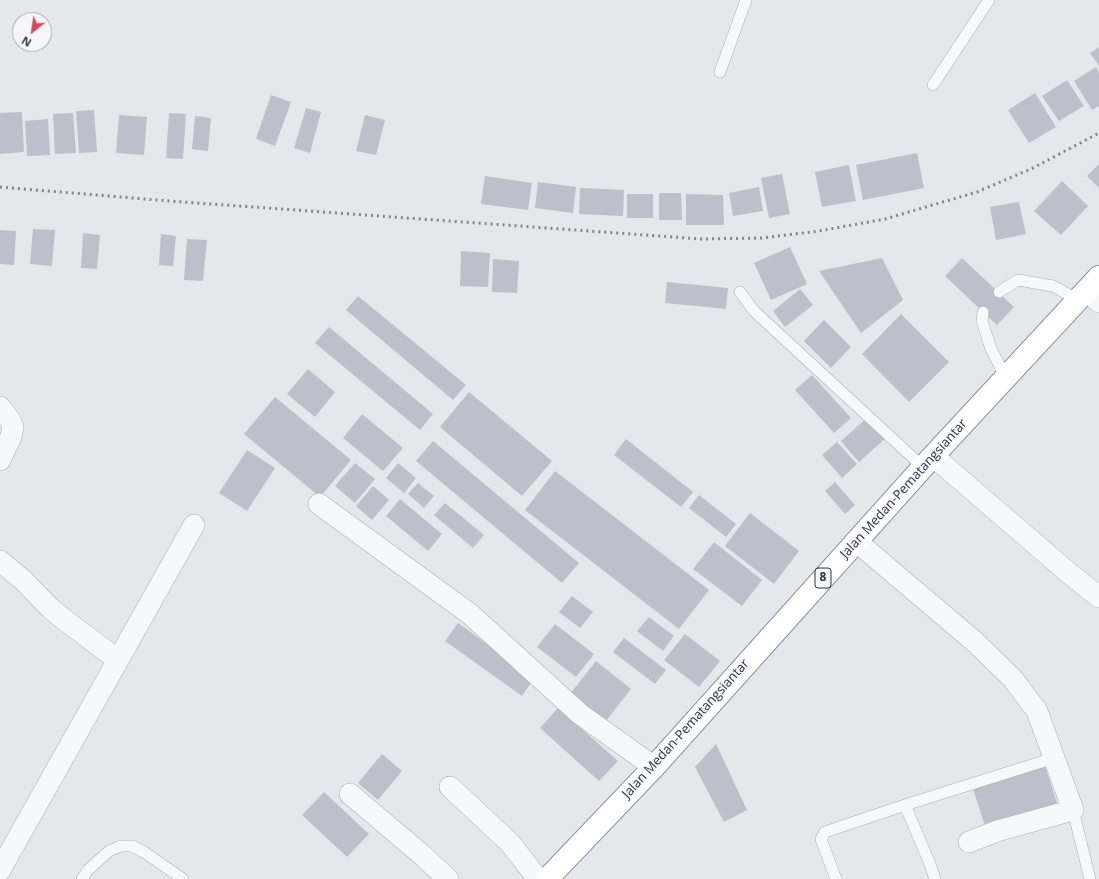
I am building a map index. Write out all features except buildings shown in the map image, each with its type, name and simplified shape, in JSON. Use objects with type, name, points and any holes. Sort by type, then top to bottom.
[{"type":"highway","name":"Jalan Medan-Pematangsiantar","points":[[547,879],[654,767],[928,461],[1090,292]]},
{"type":"street","points":[[0,407],[10,420],[12,427],[11,436],[0,460]]},
{"type":"street","points":[[928,461],[1099,597]]},
{"type":"street","points":[[319,504],[470,614],[580,714],[654,767]]},
{"type":"street","points":[[0,870],[194,525]]},
{"type":"street","points":[[856,541],[975,642],[1013,679],[1037,711],[1073,810],[997,831],[969,842]]},
{"type":"street","points":[[0,561],[24,581],[50,608],[87,638],[118,660]]},
{"type":"street","points":[[450,787],[510,843],[538,879]]},
{"type":"street","points":[[350,794],[448,879]]},
{"type":"lane","points":[[720,72],[746,0]]},
{"type":"lane","points":[[932,85],[989,0]]},
{"type":"lane","points":[[999,292],[1018,280],[1090,292]]},
{"type":"lane","points":[[740,292],[754,311],[928,461]]},
{"type":"lane","points":[[983,312],[982,321],[991,349],[1006,378]]},
{"type":"lane","points":[[836,879],[821,839],[823,834],[905,805],[1054,758]]},
{"type":"lane","points":[[905,805],[935,879]]},
{"type":"lane","points":[[1073,810],[1090,879]]},
{"type":"lane","points":[[82,879],[88,870],[109,851],[121,846],[132,846],[144,852],[183,879]]},
{"type":"railway","points":[[0,187],[169,201],[701,239],[762,238],[819,231],[885,219],[977,192],[1033,168],[1099,133]]}]
